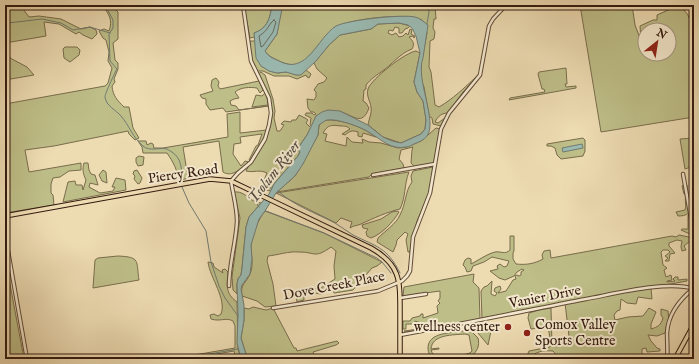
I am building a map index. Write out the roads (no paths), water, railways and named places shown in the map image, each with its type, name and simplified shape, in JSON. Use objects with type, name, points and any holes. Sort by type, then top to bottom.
[{"type":"main road","name":"Piercy Road","points":[[5,216],[210,179],[231,181],[381,254],[390,262],[396,273],[400,288],[400,359]]},
{"type":"main road","points":[[675,359],[694,324]]},
{"type":"street","points":[[228,286],[237,219],[231,181],[251,162],[262,144],[267,134],[271,113],[268,98],[251,61],[243,5]]},
{"type":"street","points":[[399,282],[405,279],[410,271],[413,237],[430,193],[439,135],[442,125],[461,97],[480,75],[489,26],[493,19],[506,5]]},
{"type":"street","points":[[373,175],[435,164]]},
{"type":"street","points":[[683,174],[694,235]]},
{"type":"street","points":[[5,234],[28,359]]},
{"type":"street","name":"Dove Creek Place","points":[[273,308],[378,290],[399,282]]},
{"type":"street","name":"Vanier Drive","points":[[400,335],[580,300],[651,288],[673,286],[694,288]]},
{"type":"street","points":[[668,359],[667,333],[671,317],[679,302],[694,288]]},
{"type":"street","points":[[400,298],[426,294]]},
{"type":"water","name":"Tsolum River","points":[[272,5],[282,5],[282,9],[277,34],[265,51],[273,58],[289,64],[297,64],[304,60],[311,54],[329,32],[336,26],[342,24],[375,18],[408,16],[419,18],[428,25],[421,67],[430,120],[430,129],[427,136],[423,140],[401,148],[391,146],[366,131],[342,122],[327,120],[319,125],[318,135],[303,164],[295,176],[276,193],[259,219],[251,245],[252,259],[250,274],[242,285],[241,289],[244,305],[244,320],[241,338],[248,359],[241,359],[237,343],[237,284],[241,275],[246,227],[249,217],[298,156],[300,152],[298,148],[307,135],[316,116],[328,110],[340,111],[368,125],[383,137],[401,143],[421,134],[425,129],[426,120],[423,101],[417,92],[414,82],[420,53],[416,36],[412,28],[408,25],[399,23],[378,24],[371,29],[340,35],[301,75],[286,72],[277,73],[269,71],[261,66],[256,58],[254,33],[259,31],[268,22]]},
{"type":"water","points":[[582,144],[583,148],[563,152],[562,148]]},
{"type":"waterway","points":[[105,5],[113,20],[113,28],[109,34],[110,61],[117,69],[106,93],[106,100],[109,105],[121,116],[136,139],[143,146],[149,149],[167,149],[178,158],[181,164],[181,180]]},
{"type":"waterway","points":[[427,24],[429,12],[428,5]]},
{"type":"waterway","points":[[5,25],[8,23],[42,19],[61,23],[73,30],[90,27],[110,33]]},
{"type":"waterway","points":[[182,187],[189,203],[206,231],[211,262],[219,286],[225,298],[238,316]]},
{"type":"waterway","points":[[260,188],[272,188]]},
{"type":"waterway","points":[[278,191],[298,205],[335,223],[353,235],[381,249],[391,258],[400,273]]},
{"type":"waterway","points":[[254,199],[259,207]]},
{"type":"waterway","points":[[266,211],[324,233],[377,258],[391,273]]},
{"type":"waterway","points":[[181,359],[238,349]]},
{"type":"place","name":"wellness center","points":[[508,327]]},
{"type":"place","name":"Comox Valley Sports Centre","points":[[527,333]]}]
